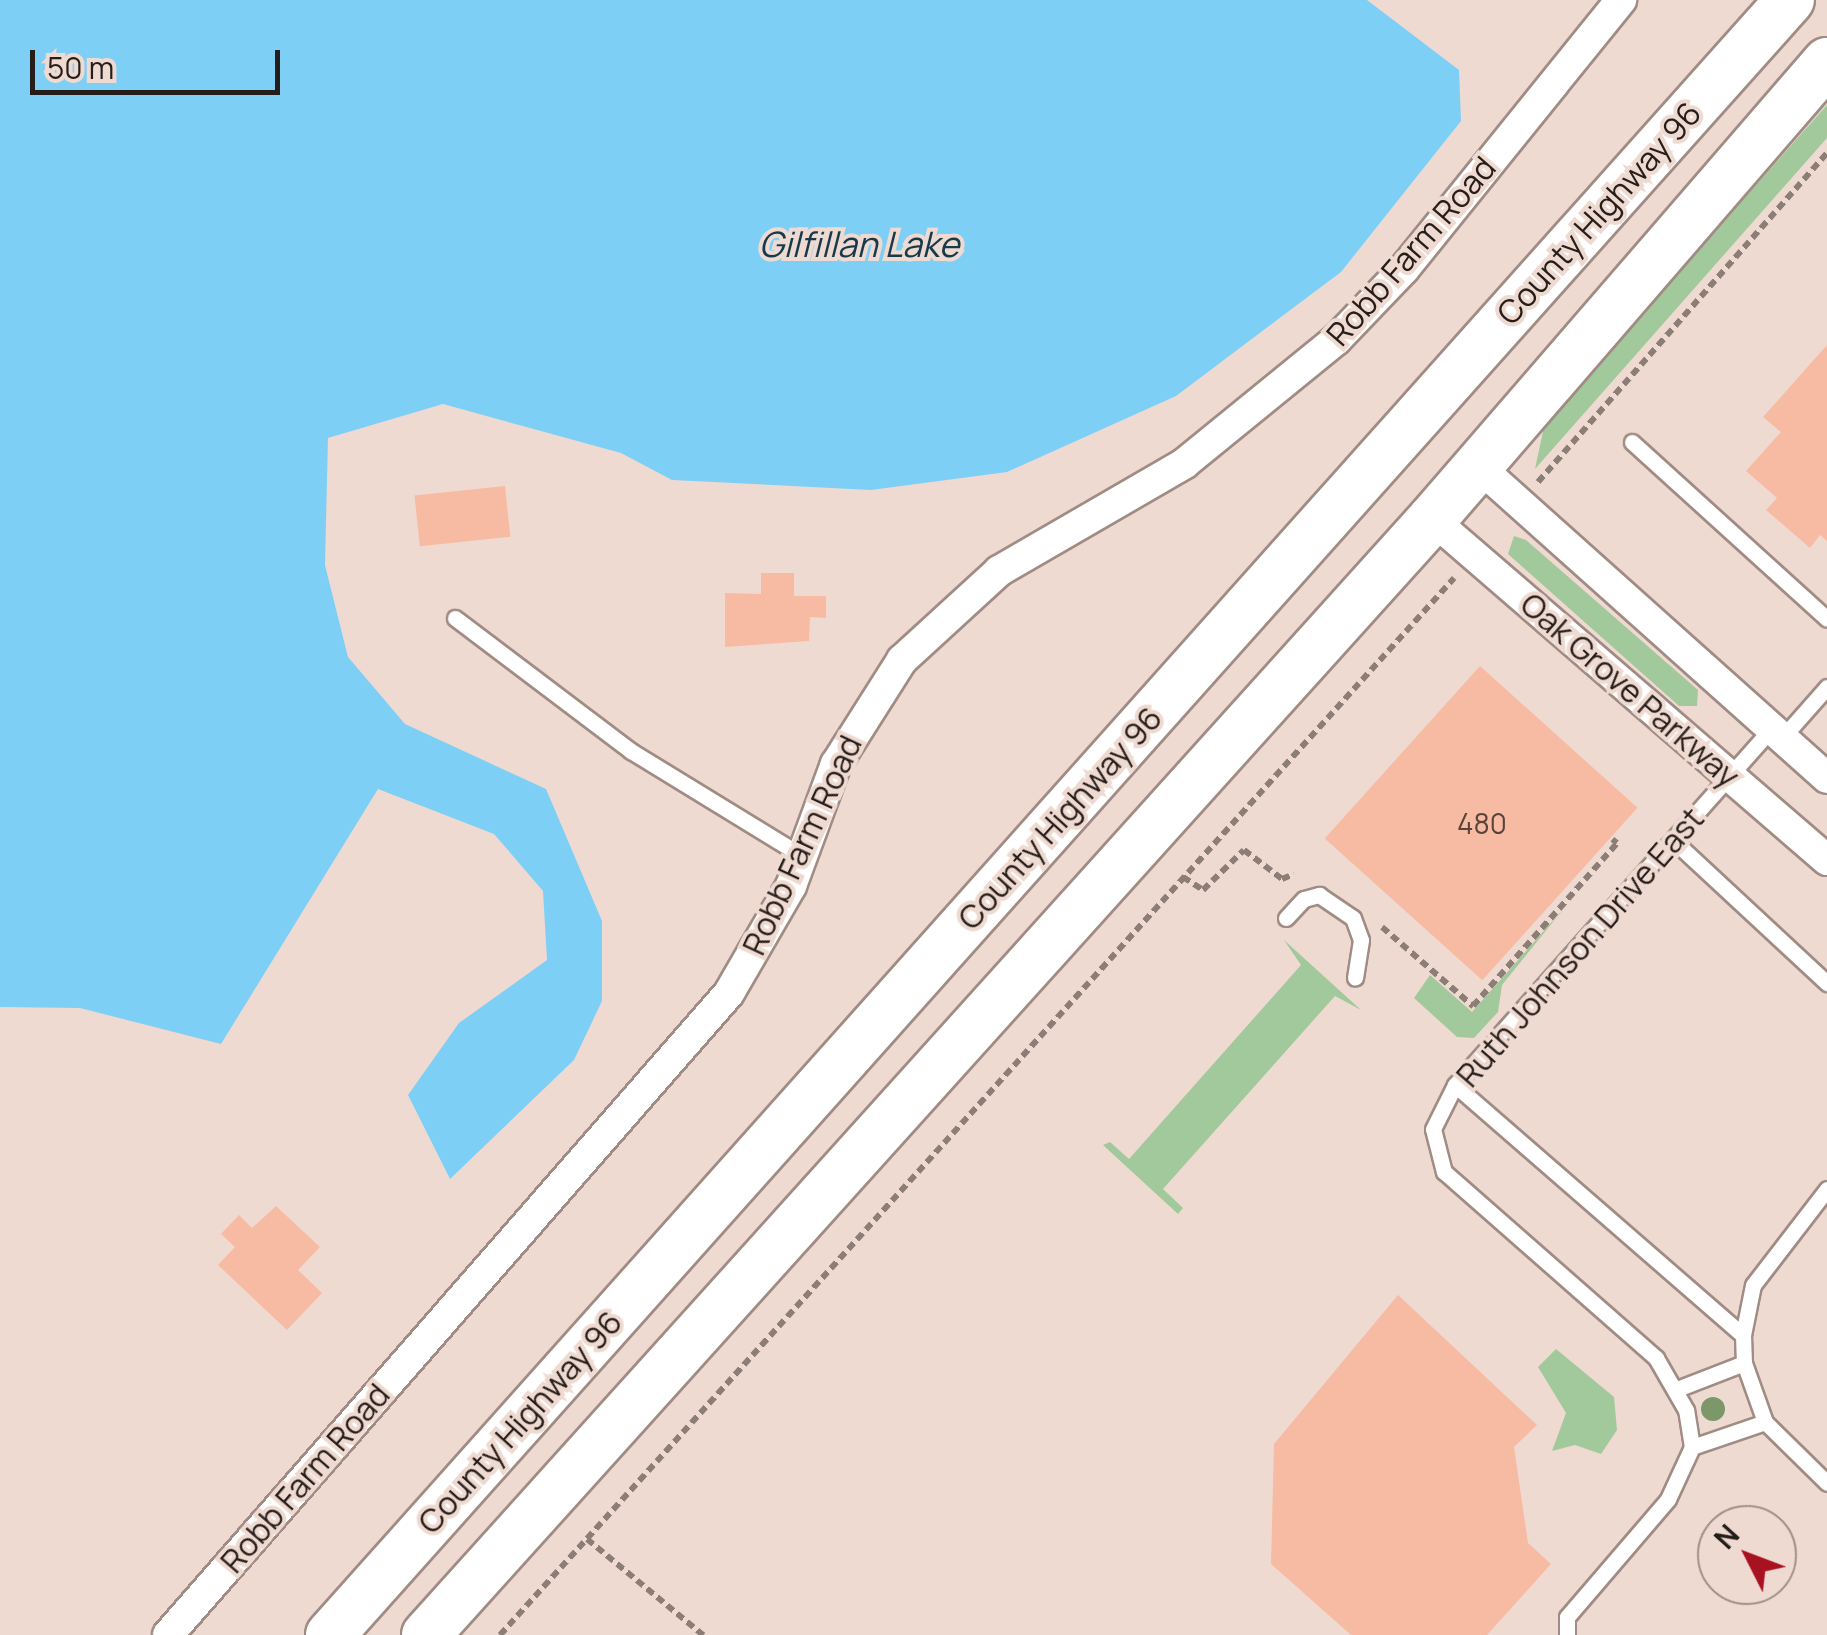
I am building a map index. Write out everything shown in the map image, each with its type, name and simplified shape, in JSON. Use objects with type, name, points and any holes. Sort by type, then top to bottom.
[{"type":"main road","name":"County Highway 96","points":[[330,1635],[1790,0]]},
{"type":"main road","points":[[426,1635],[1432,519],[1827,62]]},
{"type":"street","name":"Robb Farm Road","points":[[168,1635],[729,993],[764,939],[836,764],[866,710],[944,615],[998,570],[1185,463],[1336,340],[1404,270],[1621,0]]},
{"type":"street","name":"Oak Grove Parkway","points":[[1478,466],[1827,778]]},
{"type":"street","name":"Oak Grove Parkway","points":[[1432,519],[1827,860]]},
{"type":"lane","points":[[1632,442],[1827,619]]},
{"type":"lane","points":[[455,618],[631,751],[801,855]]},
{"type":"lane","name":"Ruth Johnson Drive East","points":[[1692,1447],[1677,1389],[1656,1358],[1444,1172],[1433,1129],[1455,1085],[1729,776],[1827,687]]},
{"type":"lane","points":[[1674,841],[1827,983]]},
{"type":"lane","points":[[1286,918],[1304,899],[1319,895],[1354,918],[1361,940],[1355,978]]},
{"type":"lane","points":[[1455,1085],[1743,1335]]},
{"type":"lane","points":[[1827,1189],[1754,1285],[1743,1335],[1744,1363],[1765,1422],[1827,1484]]},
{"type":"lane","points":[[1677,1389],[1744,1363]]},
{"type":"lane","points":[[1567,1635],[1567,1617],[1668,1499],[1692,1447],[1765,1422]]},
{"type":"path","points":[[1520,503],[1827,153]]},
{"type":"path","points":[[500,1635],[1474,555]]},
{"type":"path","points":[[1378,915],[1383,929],[1473,1006],[1617,843],[1612,838]]},
{"type":"path","points":[[1183,877],[1203,890],[1244,850],[1282,879],[1302,871]]},
{"type":"path","points":[[587,1539],[703,1635]]},
{"type":"green space","points":[[1827,105],[1827,138],[1535,469],[1545,422]]},
{"type":"green space","points":[[1514,536],[1526,540],[1698,690],[1697,706],[1679,706],[1508,554]]},
{"type":"green space","points":[[1565,907],[1502,985],[1498,1012],[1474,1038],[1457,1037],[1414,998],[1430,975],[1472,1012]]},
{"type":"green space","points":[[1284,940],[1361,1010],[1335,996],[1163,1189],[1183,1208],[1178,1214],[1103,1145],[1110,1142],[1129,1159],[1301,965]]},
{"type":"green space","points":[[1556,1349],[1614,1397],[1617,1430],[1601,1454],[1575,1445],[1552,1451],[1566,1413],[1538,1367]]},
{"type":"water","name":"Gilfillan Lake","points":[[0,0],[1367,0],[1459,70],[1461,121],[1341,272],[1176,396],[1007,472],[871,490],[672,480],[621,453],[443,404],[328,438],[325,565],[348,657],[405,724],[546,789],[602,921],[602,1001],[574,1060],[450,1179],[408,1095],[459,1023],[547,960],[543,891],[494,834],[378,789],[221,1044],[80,1008],[0,1007]]},
{"type":"building","points":[[1827,345],[1827,541],[1820,535],[1810,548],[1766,510],[1777,498],[1746,471],[1781,432],[1763,417]]},
{"type":"building","points":[[505,486],[510,537],[420,546],[414,496]]},
{"type":"building","points":[[761,573],[794,573],[794,596],[826,596],[826,618],[810,617],[809,641],[725,647],[725,593],[761,594]]},
{"type":"building","points":[[1480,666],[1638,808],[1482,980],[1325,838]]},
{"type":"building","points":[[276,1206],[320,1247],[298,1270],[322,1293],[287,1330],[218,1265],[235,1247],[221,1234],[239,1215],[252,1228]]},
{"type":"building","points":[[1398,1295],[1537,1425],[1514,1447],[1528,1543],[1551,1564],[1487,1635],[1351,1635],[1271,1564],[1274,1444]]}]
